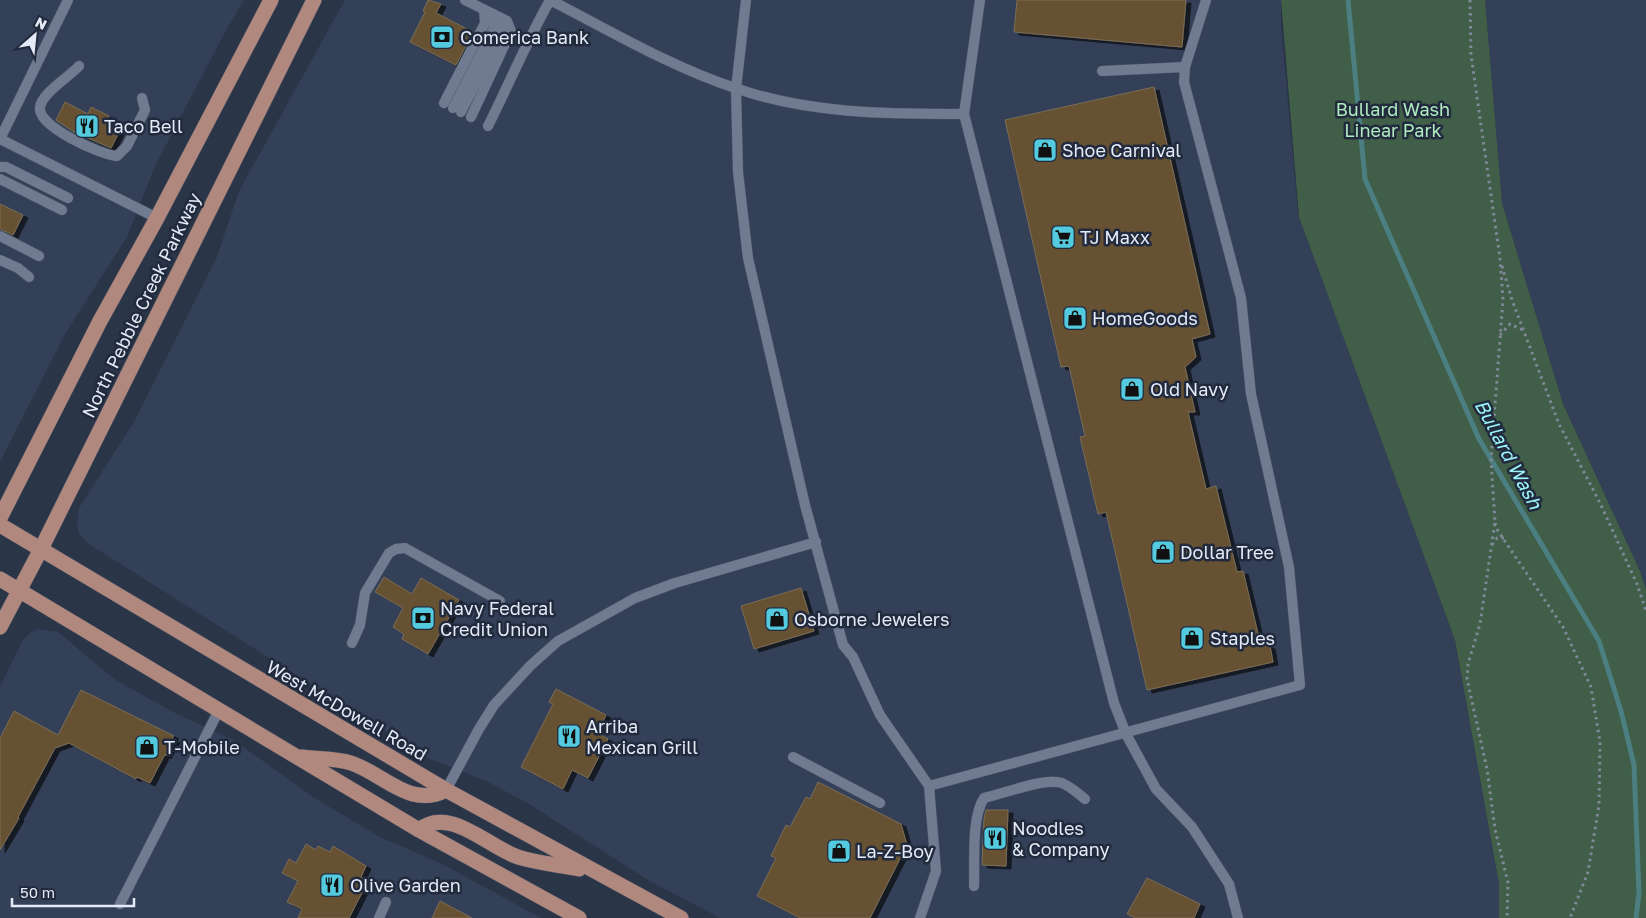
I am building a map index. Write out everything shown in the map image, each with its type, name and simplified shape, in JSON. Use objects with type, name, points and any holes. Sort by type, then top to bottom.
[{"type":"main road","name":"North Pebble Creek Parkway","points":[[0,518],[100,321],[157,218],[271,0]]},
{"type":"main road","name":"North Pebble Creek Parkway","points":[[0,627],[41,549],[314,0]]},
{"type":"main road","name":"West McDowell Road","points":[[0,525],[446,790],[595,873],[681,918]]},
{"type":"main road","points":[[0,579],[294,757],[419,830],[579,918]]},
{"type":"main road","points":[[294,757],[350,762],[417,796],[429,797],[446,790]]},
{"type":"main road","points":[[419,830],[427,823],[452,823],[517,856],[595,873]]},
{"type":"lane","points":[[68,0],[0,139],[157,218]]},
{"type":"lane","points":[[465,0],[493,14],[510,26],[510,38],[457,110],[485,23],[493,14]]},
{"type":"lane","points":[[488,126],[524,54],[530,36],[550,0],[670,62],[736,89],[803,105],[868,113],[964,114]]},
{"type":"lane","points":[[746,0],[736,89],[738,172],[748,258],[805,505],[843,645],[853,657],[880,715],[929,786],[936,870],[920,918]]},
{"type":"lane","points":[[980,0],[964,114],[1114,703],[1126,734],[1156,790],[1192,827],[1229,884],[1238,918]]},
{"type":"lane","points":[[929,786],[1126,734],[1300,685],[1289,567],[1251,394],[1241,298],[1184,82],[1185,67],[1206,0]]},
{"type":"lane","points":[[79,66],[43,98],[39,109],[42,118],[49,127],[95,151],[107,156],[117,156],[127,146],[145,110],[142,98]]},
{"type":"lane","points":[[1102,71],[1185,67]]},
{"type":"lane","points":[[0,168],[6,167],[68,198]]},
{"type":"lane","points":[[0,179],[62,210]]},
{"type":"lane","points":[[0,236],[39,256]]},
{"type":"lane","points":[[0,260],[18,268],[29,277]]},
{"type":"lane","points":[[446,790],[494,705],[530,666],[558,641],[634,598],[675,583],[816,542]]},
{"type":"lane","points":[[352,643],[360,625],[365,593],[389,553],[396,549],[405,548],[500,601]]},
{"type":"lane","points":[[120,904],[218,712]]},
{"type":"lane","points":[[793,757],[880,803]]},
{"type":"lane","points":[[974,886],[977,819],[984,798],[1048,782],[1060,782],[1072,788],[1085,799]]},
{"type":"lane","points":[[379,918],[386,902]]},
{"type":"path","points":[[1470,0],[1471,54],[1500,258],[1503,300],[1491,459],[1495,522],[1480,624],[1468,664],[1467,680],[1487,769],[1496,829],[1508,883],[1507,918]]},
{"type":"path","points":[[1500,258],[1512,300],[1559,424],[1600,503],[1637,584],[1646,611]]},
{"type":"path","points":[[1499,336],[1510,324],[1525,331]]},
{"type":"path","points":[[1495,522],[1564,627],[1591,687],[1600,742],[1599,805],[1588,872],[1570,918]]},
{"type":"path","points":[[1491,547],[1497,538],[1505,538]]},
{"type":"shaded area","points":[[0,0],[244,0],[225,32],[155,166],[127,237],[65,334],[0,462]]},
{"type":"shaded area","points":[[345,0],[1281,0],[1281,25],[1298,214],[1455,640],[1499,884],[1499,918],[720,918],[648,880],[529,804],[488,782],[428,758],[89,544],[79,534],[77,524],[79,508],[134,422],[217,257],[239,191]]},
{"type":"shaded area","points":[[1485,0],[1646,0],[1646,589],[1640,571],[1563,404],[1502,203]]},
{"type":"shaded area","points":[[38,629],[58,632],[114,679],[173,712],[235,741],[316,799],[380,837],[442,864],[541,918],[0,918],[0,687],[23,640],[30,633]]},
{"type":"green space","name":"Bullard Wash Linear Park","points":[[1281,0],[1485,0],[1502,203],[1563,404],[1640,571],[1646,589],[1646,918],[1499,918],[1499,884],[1455,640],[1299,217]]},
{"type":"building","name":"Comerica Bank","points":[[428,0],[441,4],[436,13],[473,32],[456,65],[410,42],[425,12],[423,11]]},
{"type":"building","points":[[1017,0],[1186,0],[1182,47],[1014,32]]},
{"type":"building","points":[[1154,87],[1210,334],[1192,339],[1196,357],[1185,367],[1195,412],[1188,412],[1206,489],[1216,486],[1237,572],[1243,571],[1260,642],[1270,646],[1273,662],[1147,690],[1106,512],[1098,514],[1080,437],[1085,436],[1069,366],[1061,367],[1005,120]]},
{"type":"building","name":"Taco Bell","points":[[65,102],[88,114],[91,107],[109,116],[106,123],[120,130],[111,148],[74,132],[56,120]]},
{"type":"building","points":[[0,204],[23,215],[13,235],[0,229]]},
{"type":"building","name":"Navy Federal Credit Union","points":[[384,577],[412,594],[421,578],[459,600],[428,654],[402,639],[404,634],[393,627],[403,608],[375,592]]},
{"type":"building","name":"Osborne Jewelers","points":[[801,588],[814,631],[754,649],[741,606]]},
{"type":"building","name":"Arriba Mexican Grill","points":[[556,689],[606,715],[597,733],[608,739],[588,778],[572,770],[563,789],[521,767],[553,704],[549,702]]},
{"type":"building","points":[[81,690],[174,736],[172,738],[175,740],[166,756],[165,754],[150,783],[137,777],[136,779],[69,743],[55,748],[19,818],[0,850],[0,738],[14,711],[58,735]]},
{"type":"building","name":"La-Z-Boy","points":[[818,782],[901,824],[907,845],[870,918],[800,918],[757,896],[776,858],[771,856],[786,825],[790,827],[806,797],[810,799]]},
{"type":"building","name":"Noodles & Company","points":[[986,810],[1008,810],[1006,866],[982,865]]},
{"type":"building","name":"Olive Garden","points":[[306,844],[316,850],[318,846],[330,852],[333,846],[366,866],[361,877],[368,881],[349,918],[298,918],[302,909],[287,902],[298,881],[282,873],[289,859],[296,863]]},
{"type":"building","points":[[1147,878],[1200,904],[1194,918],[1135,918],[1127,914]]},
{"type":"building","points":[[440,901],[472,918],[432,918]]},
{"type":"waterway","name":"Bullard Wash","points":[[1348,0],[1365,179],[1479,439],[1599,641],[1621,711],[1634,765],[1639,893],[1636,918]]},
{"type":"place","name":"Comerica Bank","points":[[442,37]]},
{"type":"place","name":"Taco Bell","points":[[87,126]]},
{"type":"place","name":"Shoe Carnival","points":[[1045,150]]},
{"type":"place","name":"TJ Maxx","points":[[1063,237]]},
{"type":"place","name":"HomeGoods","points":[[1075,318]]},
{"type":"place","name":"Old Navy","points":[[1132,389]]},
{"type":"place","name":"Dollar Tree","points":[[1163,552]]},
{"type":"place","name":"Navy Federal Credit Union","points":[[423,618]]},
{"type":"place","name":"Osborne Jewelers","points":[[777,619]]},
{"type":"place","name":"Staples","points":[[1192,638]]},
{"type":"place","name":"Arriba Mexican Grill","points":[[569,736]]},
{"type":"place","name":"T-Mobile","points":[[147,747]]},
{"type":"place","name":"Noodles & Company","points":[[995,838]]},
{"type":"place","name":"La-Z-Boy","points":[[839,851]]},
{"type":"place","name":"Olive Garden","points":[[332,885]]}]
